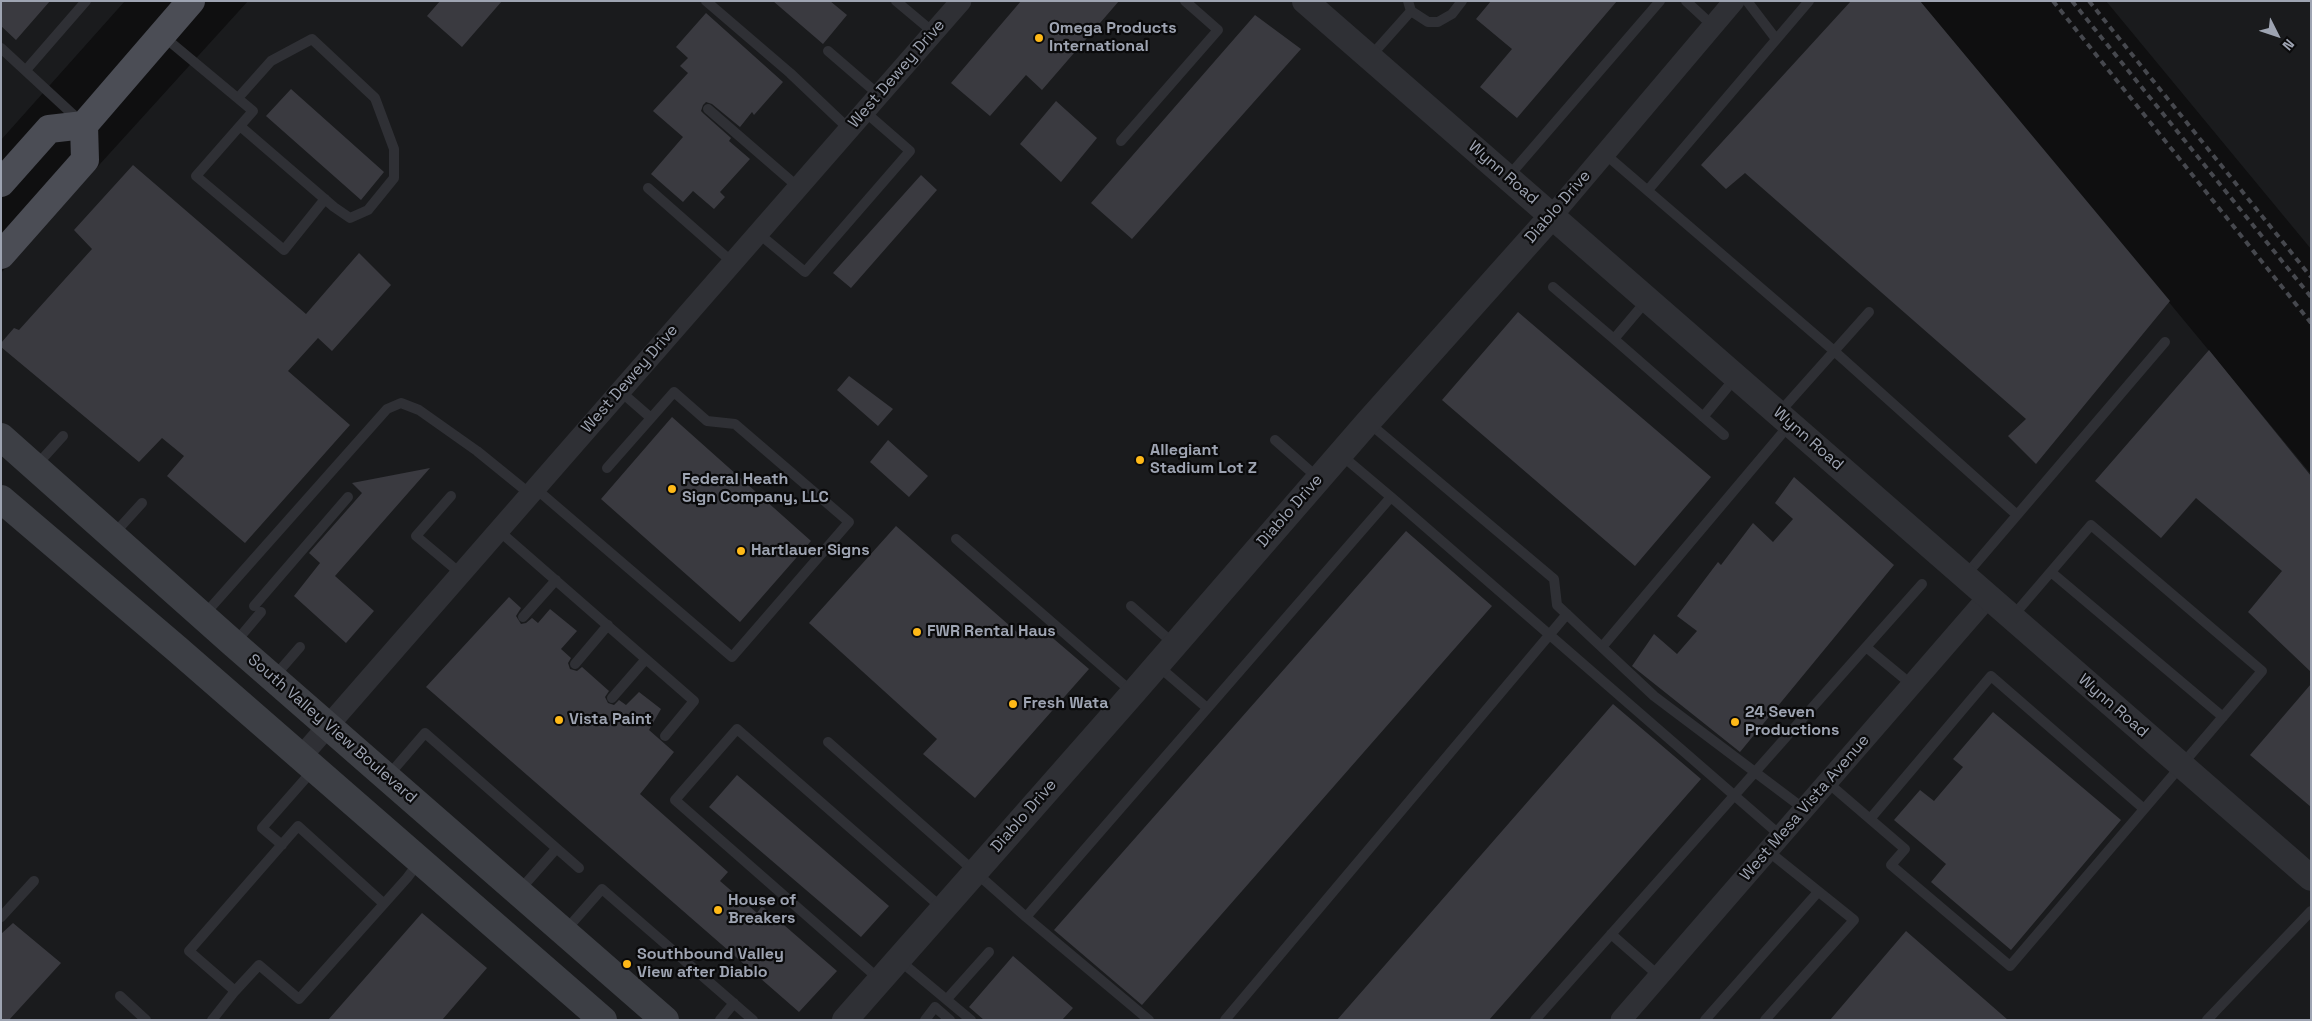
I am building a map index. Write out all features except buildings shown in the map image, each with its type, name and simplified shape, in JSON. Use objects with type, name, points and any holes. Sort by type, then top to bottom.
[{"type":"main road","points":[[1,255],[85,160],[84,125],[191,1]]},
{"type":"main road","points":[[1,183],[49,129],[84,125]]},
{"type":"main road","name":"South Valley View Boulevard","points":[[1,437],[234,644],[665,1020]]},
{"type":"main road","points":[[1,499],[602,1020]]},
{"type":"street","name":"West Dewey Drive","points":[[307,763],[328,726],[960,1]]},
{"type":"street","name":"Wynn Road","points":[[1305,1],[2311,878]]},
{"type":"street","name":"Diablo Drive","points":[[845,1020],[1133,693],[1368,422],[1552,216],[1734,1]]},
{"type":"street","name":"West Mesa Vista Avenue","points":[[1621,1020],[1988,597]]},
{"type":"lane","points":[[26,70],[86,1]]},
{"type":"lane","points":[[706,1],[790,73],[849,129]]},
{"type":"lane","points":[[896,1],[933,32]]},
{"type":"lane","points":[[1121,141],[1218,30],[1185,1]]},
{"type":"lane","points":[[1370,57],[1409,6],[1428,22],[1438,22],[1452,14],[1462,1]]},
{"type":"lane","points":[[1508,177],[1660,1]]},
{"type":"lane","points":[[1686,1],[1713,26]]},
{"type":"lane","points":[[1747,1],[1776,39]]},
{"type":"lane","points":[[1648,190],[1808,1]]},
{"type":"lane","points":[[162,35],[253,111],[196,176],[284,250],[325,199]]},
{"type":"lane","points":[[238,98],[272,61],[312,39],[375,98],[394,148],[394,178],[368,210],[350,218],[240,126]]},
{"type":"lane","points":[[1,48],[84,125]]},
{"type":"lane","points":[[828,51],[879,95]]},
{"type":"lane","points":[[708,109],[798,187]]},
{"type":"lane","points":[[758,233],[805,272],[910,151],[864,111]]},
{"type":"lane","points":[[1605,154],[1833,350],[2017,515]]},
{"type":"lane","points":[[648,188],[732,262]]},
{"type":"lane","points":[[1553,287],[1724,435]]},
{"type":"lane","points":[[1614,340],[1648,300]]},
{"type":"lane","points":[[1602,647],[1784,419],[1833,350],[1869,312]]},
{"type":"lane","points":[[1965,576],[2165,342]]},
{"type":"lane","points":[[1703,417],[1736,376]]},
{"type":"lane","points":[[620,391],[651,418]]},
{"type":"lane","points":[[204,616],[387,409],[401,403],[419,410],[532,491],[732,657],[849,522],[735,424],[707,421],[674,392],[607,468]]},
{"type":"lane","points":[[1368,422],[1554,579],[1557,605],[1654,696],[1804,810]]},
{"type":"lane","points":[[35,466],[63,436]]},
{"type":"lane","points":[[1275,440],[1319,478]]},
{"type":"lane","points":[[1340,454],[1550,634],[1734,797],[1818,892],[1854,920],[1765,1020]]},
{"type":"lane","points":[[451,496],[416,536],[460,573]]},
{"type":"lane","points":[[234,644],[258,609],[348,497]]},
{"type":"lane","points":[[1026,917],[1391,497]]},
{"type":"lane","points":[[112,536],[142,503]]},
{"type":"lane","points":[[1827,782],[1905,848],[1891,865],[2010,966],[2262,670],[2091,525],[2012,617]]},
{"type":"lane","points":[[498,530],[694,701],[665,736]]},
{"type":"lane","points":[[956,539],[1133,693]]},
{"type":"lane","points":[[2051,572],[2223,717]]},
{"type":"lane","points":[[523,617],[556,580]]},
{"type":"lane","points":[[1535,1020],[1922,584]]},
{"type":"lane","points":[[1131,606],[1175,644]]},
{"type":"lane","points":[[1225,1020],[1567,614]]},
{"type":"lane","points":[[575,664],[608,625]]},
{"type":"lane","points":[[274,678],[300,647]]},
{"type":"lane","points":[[1866,647],[1912,684]]},
{"type":"lane","points":[[612,698],[646,659]]},
{"type":"lane","points":[[1157,665],[1207,708]]},
{"type":"lane","points":[[1870,818],[1991,676],[2144,809]]},
{"type":"lane","points":[[880,980],[675,800],[737,729],[943,908]]},
{"type":"lane","points":[[387,777],[425,734],[578,868]]},
{"type":"lane","points":[[828,742],[974,873],[1149,1020]]},
{"type":"lane","points":[[282,844],[262,828],[307,763]]},
{"type":"lane","points":[[235,992],[189,951],[298,826],[383,903]]},
{"type":"lane","points":[[519,891],[556,848]]},
{"type":"lane","points":[[212,1020],[259,965],[299,1000],[420,861]]},
{"type":"lane","points":[[1,917],[34,881]]},
{"type":"lane","points":[[565,932],[602,889],[753,1020]]},
{"type":"lane","points":[[1706,1020],[1818,892]]},
{"type":"lane","points":[[2207,1020],[2311,912]]},
{"type":"lane","points":[[1611,934],[1659,976]]},
{"type":"lane","points":[[947,999],[989,952]]},
{"type":"lane","points":[[899,959],[971,1020]]},
{"type":"lane","points":[[120,996],[146,1020]]},
{"type":"lane","points":[[720,1020],[734,1003]]},
{"type":"lane","points":[[925,1020],[935,1007],[950,1020]]},
{"type":"shaded area","points":[[1,1],[125,1],[1,140]]},
{"type":"shaded area","points":[[248,1],[1920,1],[2311,474],[2311,1020],[1,1020],[1,273]]},
{"type":"shaded area","points":[[2106,1],[2311,1],[2311,249]]},
{"type":"railway","points":[[2053,1],[2311,323]]},
{"type":"railway","points":[[2072,1],[2311,297]]},
{"type":"railway","points":[[2089,1],[2311,277]]},
{"type":"place","name":"Omega Products International","points":[[1039,38]]},
{"type":"place","name":"Allegiant Stadium Lot Z","points":[[1140,460]]},
{"type":"place","name":"Federal Heath Sign Company, LLC","points":[[672,489]]},
{"type":"place","name":"Hartlauer Signs","points":[[741,551]]},
{"type":"place","name":"FWR Rental Haus","points":[[917,632]]},
{"type":"place","name":"Fresh Wata","points":[[1013,704]]},
{"type":"place","name":"Vista Paint","points":[[559,720]]},
{"type":"place","name":"24 Seven Productions","points":[[1735,722]]},
{"type":"place","name":"House of Breakers","points":[[718,910]]},
{"type":"place","name":"Southbound Valley View after Diablo","points":[[627,964]]}]
